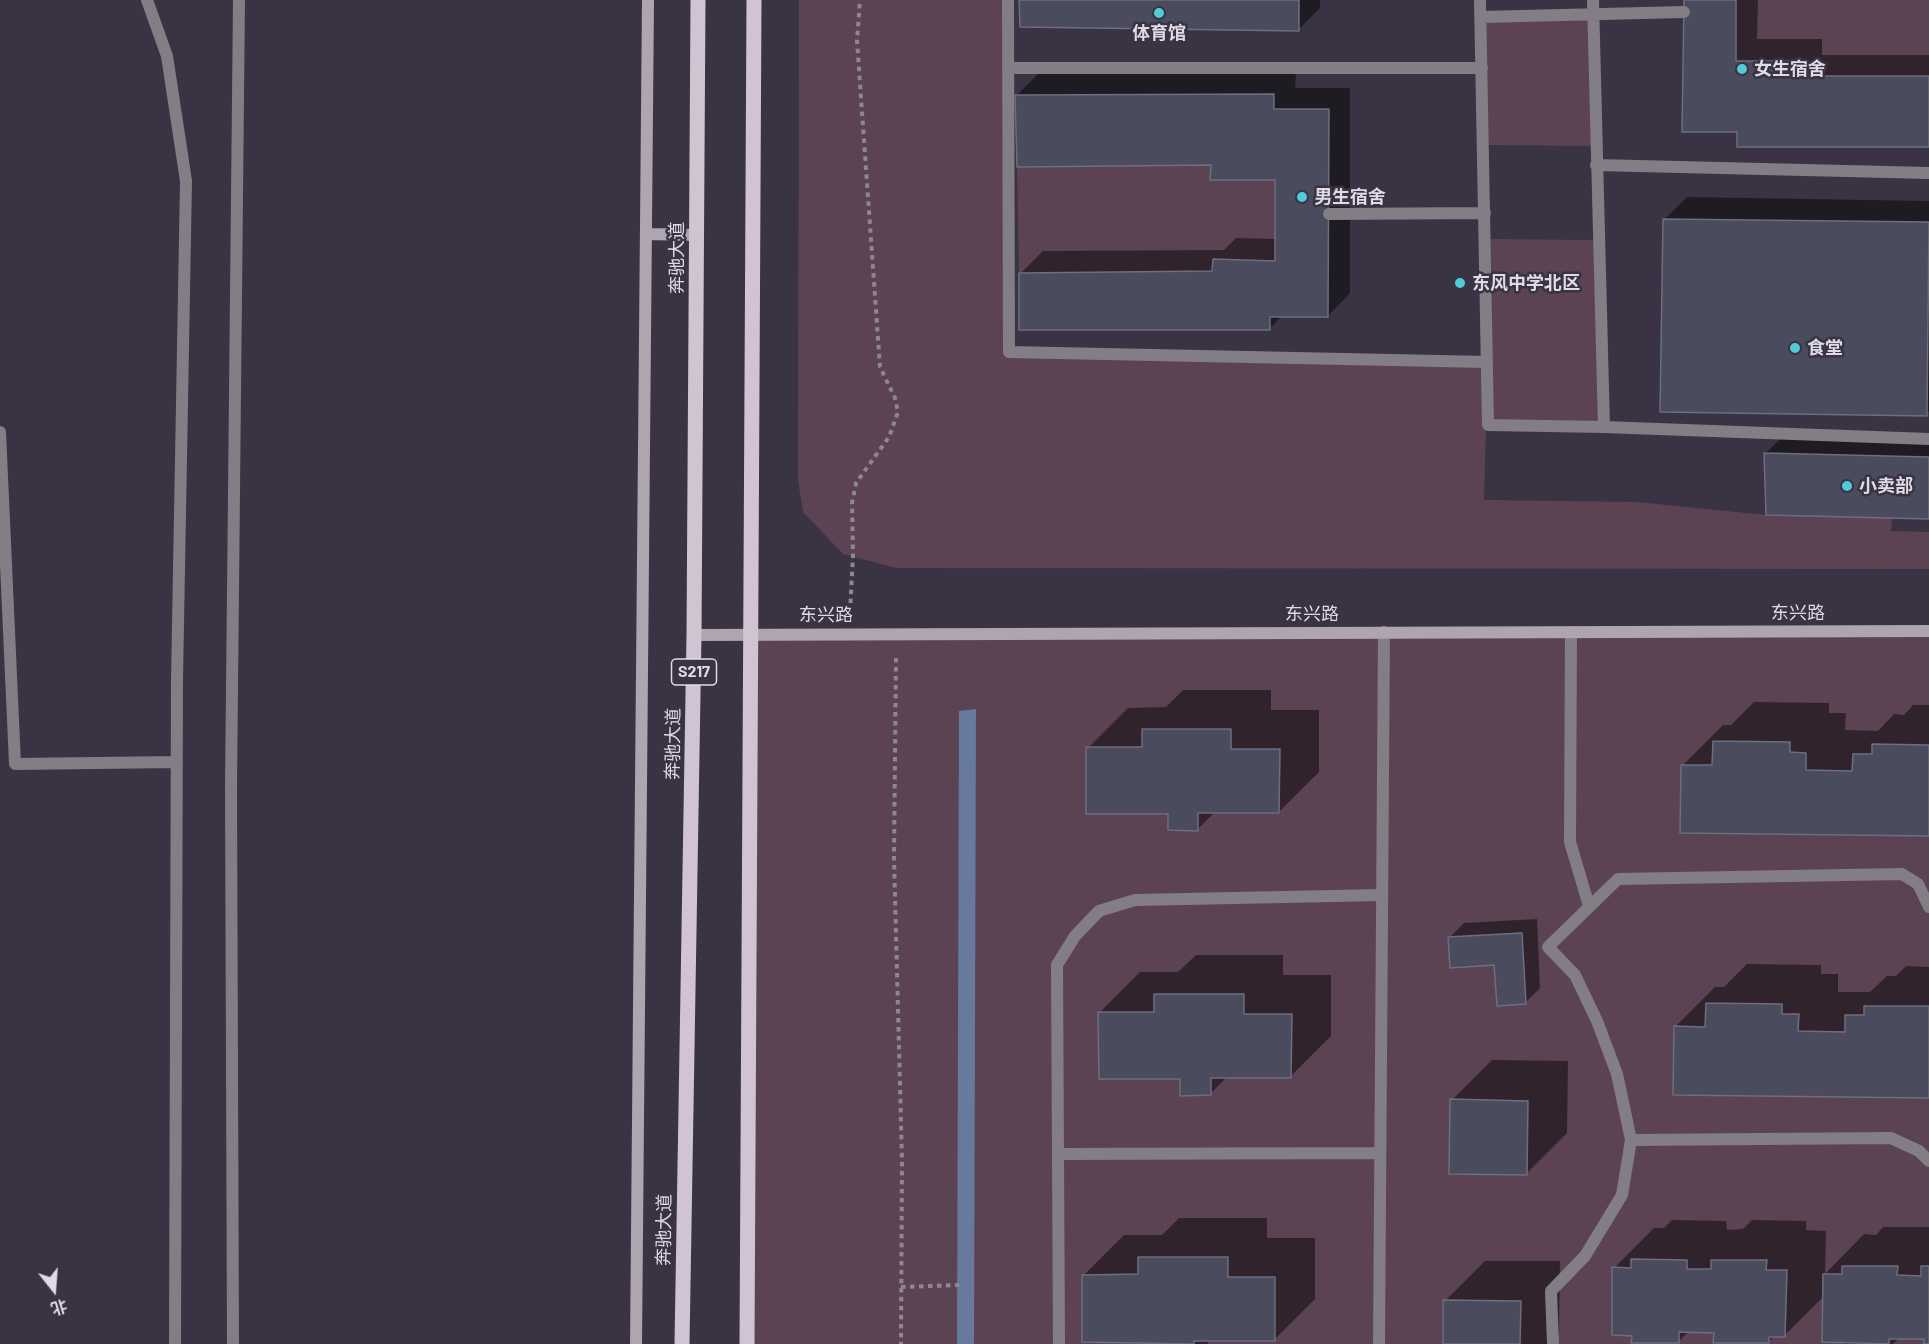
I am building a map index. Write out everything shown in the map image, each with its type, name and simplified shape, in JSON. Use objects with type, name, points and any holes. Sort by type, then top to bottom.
[{"type":"main road","name":"奔驰大道","points":[[682,1344],[694,635],[698,0]]},
{"type":"main road","points":[[747,1344],[754,0]]},
{"type":"street","points":[[636,1344],[648,0]]},
{"type":"street","points":[[646,234],[696,235]]},
{"type":"street","name":"东兴路","points":[[694,635],[751,633],[1929,631]]},
{"type":"lane","points":[[147,0],[167,56],[186,180],[177,762],[175,1344]]},
{"type":"lane","points":[[233,1344],[231,787],[239,0]]},
{"type":"lane","points":[[1008,0],[1009,352],[1487,362]]},
{"type":"lane","points":[[1480,0],[1488,425],[1929,439]]},
{"type":"lane","points":[[1593,0],[1604,427]]},
{"type":"lane","points":[[1481,17],[1684,12]]},
{"type":"lane","points":[[1008,68],[1482,68]]},
{"type":"lane","points":[[1596,165],[1929,173]]},
{"type":"lane","points":[[1329,214],[1485,213]]},
{"type":"lane","points":[[0,432],[15,764],[177,762]]},
{"type":"lane","points":[[1379,1344],[1384,632]]},
{"type":"lane","points":[[1571,632],[1570,842],[1589,906]]},
{"type":"lane","points":[[1553,1344],[1551,1291],[1585,1256],[1622,1195],[1631,1140],[1617,1074],[1597,1021],[1575,975],[1548,947],[1617,879],[1902,874],[1918,884],[1929,907]]},
{"type":"lane","points":[[1059,1344],[1057,965],[1075,936],[1098,911],[1135,900],[1382,895]]},
{"type":"lane","points":[[1631,1140],[1891,1138],[1919,1151],[1929,1161]]},
{"type":"lane","points":[[1058,1154],[1380,1153]]},
{"type":"path","points":[[848,633],[853,556],[852,503],[856,483],[889,437],[898,412],[895,398],[880,367],[857,41],[860,0]]},
{"type":"path","points":[[896,633],[894,858],[902,1161],[901,1344]]},
{"type":"path","points":[[901,1287],[960,1285]]},
{"type":"shaded area","points":[[799,0],[1008,0],[1009,352],[1487,362],[1486,239],[1598,240],[1604,427],[1488,425],[1487,389],[1484,500],[1637,502],[1766,515],[1892,518],[1891,531],[1929,532],[1929,569],[896,568],[843,554],[803,512],[798,480]]},
{"type":"shaded area","points":[[1736,0],[1929,0],[1929,76],[1800,76],[1800,61],[1736,61]]},
{"type":"shaded area","points":[[1593,14],[1596,146],[1483,145],[1481,17]]},
{"type":"shaded area","points":[[1211,165],[1211,180],[1275,180],[1275,261],[1213,259],[1212,271],[1019,273],[1017,167]]},
{"type":"shaded area","points":[[1929,631],[1929,1344],[747,1344],[751,634]]},
{"type":"water","points":[[976,709],[974,1344],[957,1344],[959,711]]},
{"type":"building","name":"体育馆","points":[[1019,0],[1299,0],[1299,31],[1020,27]]},
{"type":"building","name":"女生宿舍","points":[[1684,0],[1736,0],[1736,61],[1800,61],[1800,76],[1929,76],[1929,147],[1737,147],[1737,132],[1682,132]]},
{"type":"building","name":"男生宿舍","points":[[1274,94],[1274,109],[1329,109],[1328,317],[1270,317],[1270,330],[1019,330],[1019,273],[1212,271],[1213,259],[1275,261],[1275,180],[1210,180],[1211,165],[1017,167],[1015,95]]},
{"type":"building","name":"食堂","points":[[1663,219],[1929,222],[1927,416],[1660,412]]},
{"type":"building","name":"小卖部","points":[[1764,453],[1929,457],[1929,519],[1766,515]]},
{"type":"building","points":[[1142,729],[1231,729],[1231,749],[1280,749],[1279,813],[1198,813],[1198,831],[1168,830],[1168,814],[1086,814],[1086,747],[1142,747]]},
{"type":"building","points":[[1713,741],[1790,742],[1790,752],[1806,753],[1806,770],[1852,771],[1853,754],[1872,754],[1872,744],[1929,745],[1929,836],[1680,833],[1681,765],[1712,765]]},
{"type":"building","points":[[1522,933],[1526,1004],[1497,1006],[1494,965],[1450,968],[1448,937]]},
{"type":"building","points":[[1154,994],[1244,994],[1244,1014],[1292,1014],[1291,1078],[1211,1078],[1211,1095],[1180,1096],[1180,1079],[1099,1079],[1098,1012],[1154,1012]]},
{"type":"building","points":[[1706,1003],[1782,1004],[1782,1014],[1799,1014],[1798,1031],[1845,1032],[1845,1015],[1864,1015],[1864,1006],[1929,1006],[1929,1098],[1673,1095],[1674,1026],[1705,1027]]},
{"type":"building","points":[[1450,1099],[1528,1101],[1527,1175],[1449,1174]]},
{"type":"building","points":[[1138,1257],[1228,1257],[1228,1277],[1275,1277],[1275,1341],[1194,1341],[1194,1344],[1082,1342],[1082,1275],[1138,1274]]},
{"type":"building","points":[[1631,1259],[1687,1260],[1687,1269],[1711,1269],[1711,1260],[1767,1260],[1766,1270],[1787,1270],[1785,1337],[1769,1337],[1769,1343],[1713,1343],[1714,1333],[1679,1332],[1679,1343],[1631,1343],[1632,1336],[1612,1335],[1612,1267],[1631,1268]]},
{"type":"building","points":[[1842,1266],[1898,1266],[1897,1275],[1921,1276],[1921,1266],[1929,1266],[1929,1344],[1924,1344],[1924,1339],[1889,1339],[1889,1344],[1822,1342],[1823,1274],[1842,1274]]},
{"type":"building","points":[[1443,1300],[1521,1301],[1520,1344],[1443,1344]]},
{"type":"place","name":"体育馆","points":[[1159,13]]},
{"type":"place","name":"女生宿舍","points":[[1742,69]]},
{"type":"place","name":"男生宿舍","points":[[1302,197]]},
{"type":"place","name":"东风中学北区","points":[[1460,283]]},
{"type":"place","name":"食堂","points":[[1795,348]]},
{"type":"place","name":"小卖部","points":[[1847,486]]}]
